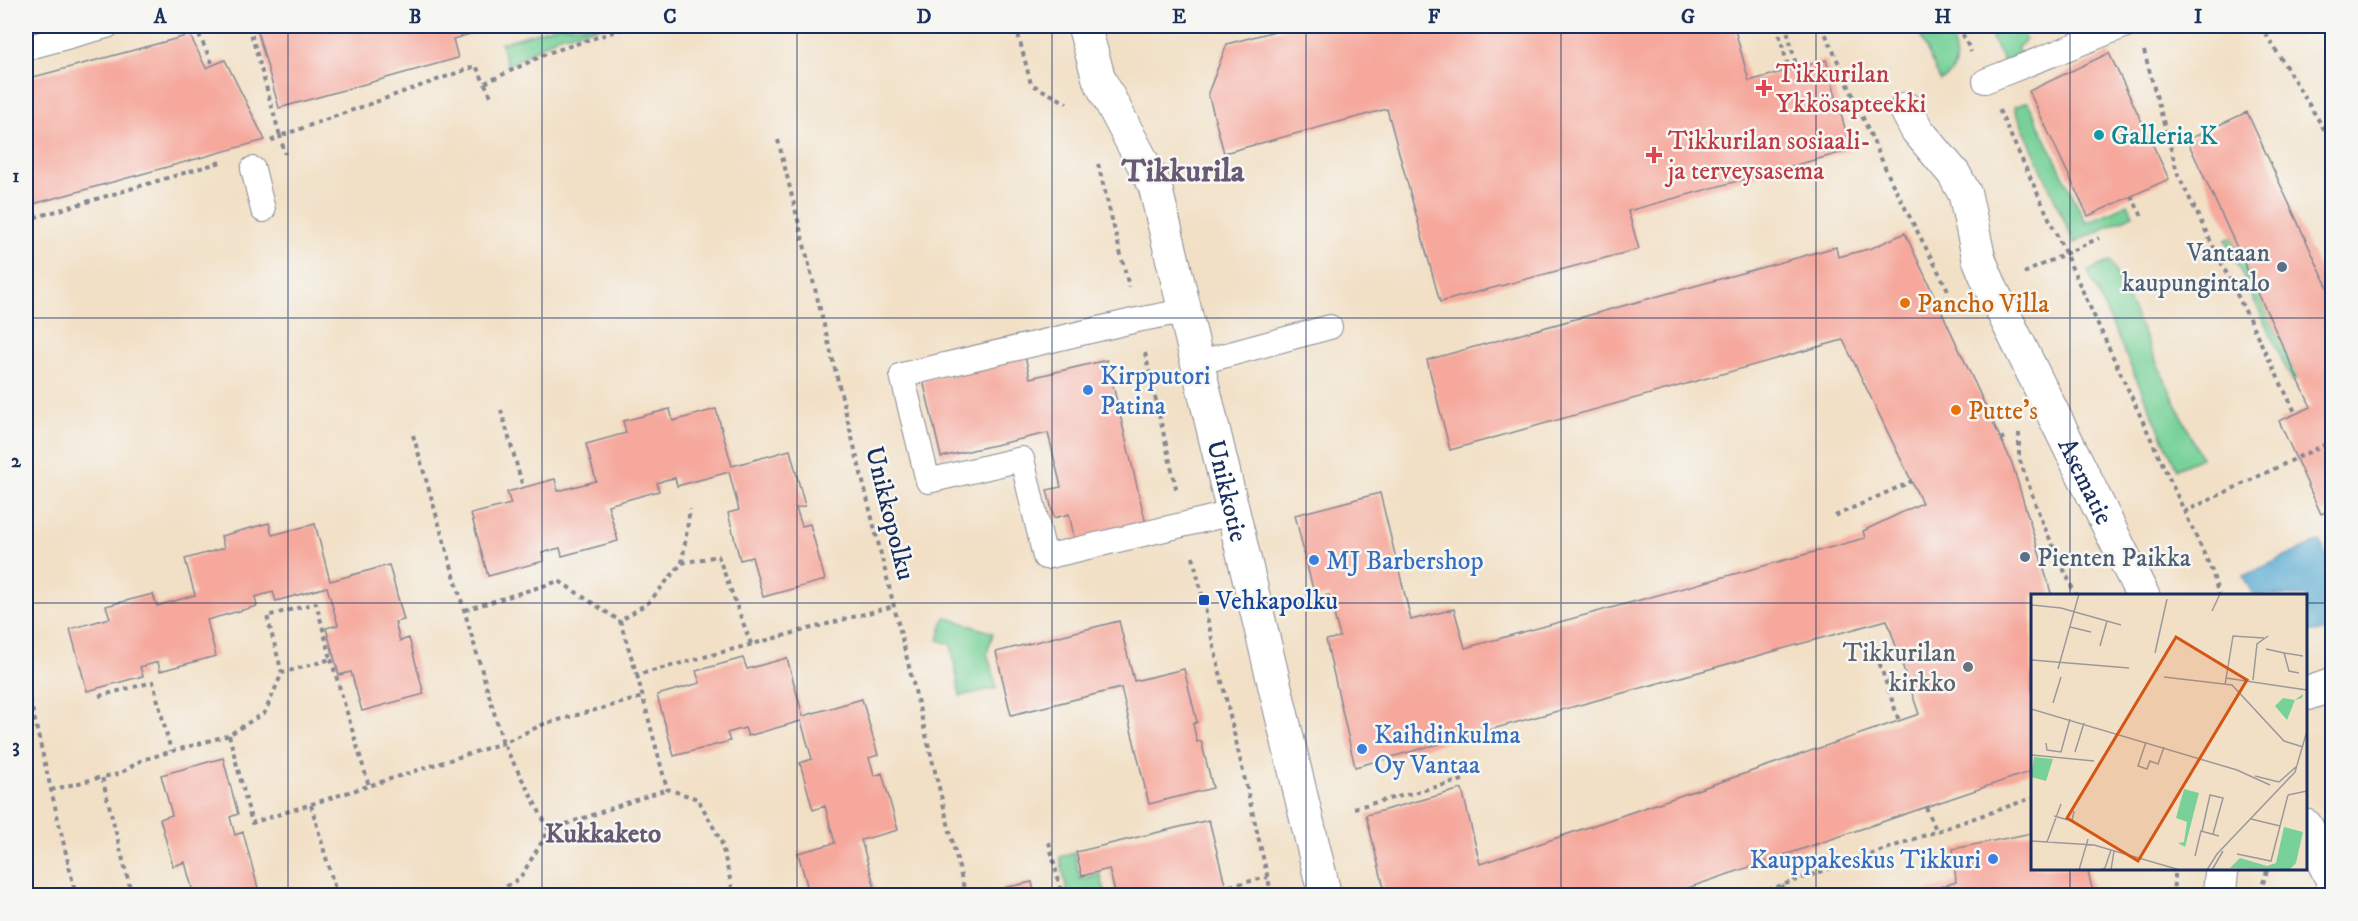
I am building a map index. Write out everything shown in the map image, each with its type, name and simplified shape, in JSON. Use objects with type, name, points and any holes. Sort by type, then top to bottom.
[{"type":"street","name":"Unikkotie","points":[[1084,26],[1099,79],[1155,186],[1325,896]]},
{"type":"street","name":"Asematie","points":[[1906,109],[1917,130],[1954,174],[1962,188],[1978,259],[2142,594]]},
{"type":"street","points":[[2307,694],[2332,685]]},
{"type":"street","points":[[2307,828],[2332,879]]},
{"type":"street","points":[[2219,896],[2223,870]]},
{"type":"lane","points":[[26,48],[107,26]]},
{"type":"lane","points":[[1985,81],[2124,26]]},
{"type":"lane","points":[[252,169],[263,210]]},
{"type":"lane","points":[[1184,311],[903,375],[928,481],[1022,459],[1045,557],[1233,513]]},
{"type":"lane","points":[[1197,363],[1330,327]]},
{"type":"path","points":[[195,26],[213,65]]},
{"type":"path","points":[[249,26],[280,136]]},
{"type":"path","points":[[484,83],[548,53],[632,26]]},
{"type":"path","points":[[1016,26],[1031,84],[1073,106]]},
{"type":"path","points":[[1777,26],[1788,63],[1795,62],[1786,26]]},
{"type":"path","points":[[1822,26],[1869,132]]},
{"type":"path","points":[[2261,26],[2332,142]]},
{"type":"path","points":[[2143,48],[2178,175],[2296,414]]},
{"type":"path","points":[[264,145],[280,136],[476,66],[491,96]]},
{"type":"path","points":[[1985,81],[2212,570],[2218,594]]},
{"type":"path","name":"Unikkopolku","points":[[778,140],[966,896]]},
{"type":"path","points":[[26,219],[225,161]]},
{"type":"path","points":[[1098,163],[1272,896]]},
{"type":"path","points":[[2131,196],[2143,218]]},
{"type":"path","points":[[1991,288],[2099,238]]},
{"type":"path","points":[[501,410],[523,487]]},
{"type":"path","points":[[2019,427],[2019,458],[2043,522],[2075,594]]},
{"type":"path","points":[[413,435],[503,743],[549,830]]},
{"type":"path","points":[[2184,512],[2328,443]]},
{"type":"path","points":[[1835,516],[1912,481]]},
{"type":"path","points":[[620,621],[650,602],[682,563],[690,509]]},
{"type":"path","points":[[682,563],[718,556],[751,644]]},
{"type":"path","points":[[465,610],[559,581],[620,621],[637,675],[666,789]]},
{"type":"path","points":[[51,790],[119,774],[142,760],[229,735],[265,712],[282,673],[267,616],[316,603],[369,786]]},
{"type":"path","points":[[637,675],[894,606]]},
{"type":"path","points":[[1871,638],[1899,721]]},
{"type":"path","points":[[282,673],[331,659]]},
{"type":"path","points":[[99,696],[153,682],[171,751]]},
{"type":"path","points":[[26,683],[76,896]]},
{"type":"path","points":[[229,735],[252,823],[503,743],[544,724],[643,697]]},
{"type":"path","points":[[102,777],[132,896]]},
{"type":"path","points":[[1354,808],[1467,779]]},
{"type":"path","points":[[491,896],[520,878],[549,830],[666,789],[698,799],[721,841],[734,896]]},
{"type":"path","points":[[1751,896],[2031,798]]},
{"type":"path","points":[[311,805],[337,896]]},
{"type":"path","points":[[1926,807],[1937,832]]},
{"type":"path","points":[[1050,843],[1062,896]]},
{"type":"path","points":[[2171,896],[2175,870]]},
{"type":"path","points":[[2259,896],[2267,870]]},
{"type":"path","points":[[1232,896],[1228,887],[1268,877]]},
{"type":"path","points":[[1782,885],[1786,896]]},
{"type":"green space","points":[[558,26],[605,26],[559,36],[507,66],[501,43]]},
{"type":"green space","points":[[1916,26],[1947,26],[1956,56],[1953,70],[1948,76],[1940,80]]},
{"type":"green space","points":[[1986,26],[2030,26],[2021,31],[2026,40],[2017,48],[2022,58],[2006,67]]},
{"type":"green space","points":[[2028,102],[2086,223],[2128,204],[2133,215],[2074,243],[2014,107]]},
{"type":"green space","points":[[2232,237],[2298,378],[2292,381],[2226,240]]},
{"type":"green space","points":[[2110,261],[2201,458],[2177,469],[2088,271]]},
{"type":"green space","points":[[945,617],[993,633],[987,653],[997,688],[960,696],[951,644],[938,640]]},
{"type":"green space","points":[[1074,853],[1080,879],[1100,874],[1106,895],[1068,895],[1060,857]]},
{"type":"water","points":[[2320,541],[2332,568],[2332,630],[2307,633],[2307,594],[2252,594],[2243,576]]},
{"type":"building","points":[[256,26],[497,26],[453,39],[458,58],[279,108]]},
{"type":"building","points":[[1294,26],[1734,26],[1749,81],[1826,60],[1851,150],[1628,211],[1639,249],[1440,302],[1387,109],[1224,153],[1208,93],[1227,44]]},
{"type":"building","points":[[190,35],[206,68],[225,60],[265,140],[26,206],[26,79]]},
{"type":"building","name":"Galleria K","points":[[2109,53],[2169,179],[2088,216],[2029,91]]},
{"type":"building","name":"Vantaan kaupungintalo","points":[[2247,112],[2332,297],[2332,509],[2321,514],[2279,421],[2311,407],[2187,140]]},
{"type":"building","points":[[1905,233],[2012,463],[2051,594],[2031,594],[2031,771],[1664,896],[1386,896],[1366,815],[1462,789],[1480,864],[1919,714],[1887,620],[1355,767],[1326,640],[1340,637],[1329,595],[1315,598],[1295,515],[1380,493],[1411,620],[1454,609],[1465,648],[1865,538],[1863,531],[1922,503],[1843,340],[1450,450],[1427,360],[1836,247],[1838,257],[1872,248]]},
{"type":"building","points":[[1025,356],[1030,378],[1107,360],[1146,524],[1075,541],[1069,514],[1054,518],[1047,490],[1061,487],[1048,433],[941,457],[923,380]]},
{"type":"building","points":[[670,409],[673,421],[716,409],[732,466],[790,450],[805,506],[796,508],[802,526],[810,524],[825,580],[763,597],[752,557],[740,560],[728,513],[739,510],[729,472],[677,486],[675,478],[665,480],[657,483],[659,491],[608,505],[618,541],[562,556],[560,548],[552,550],[542,553],[544,561],[488,576],[471,514],[511,504],[507,492],[555,479],[558,491],[596,481],[586,444],[626,433],[623,421]]},
{"type":"building","points":[[269,523],[272,535],[315,524],[330,581],[389,565],[404,620],[395,622],[400,641],[409,638],[424,694],[362,711],[351,672],[339,675],[326,628],[338,625],[327,587],[276,601],[273,592],[255,597],[257,606],[207,620],[216,656],[160,671],[158,662],[140,667],[143,676],[87,691],[70,629],[110,618],[106,606],[153,594],[157,606],[195,595],[185,559],[224,548],[221,536]]},
{"type":"building","points":[[1119,621],[1134,681],[1184,669],[1197,722],[1193,724],[1197,742],[1201,741],[1213,788],[1149,804],[1121,688],[1011,715],[996,652]]},
{"type":"building","points":[[743,658],[747,669],[787,658],[803,716],[862,699],[878,755],[869,758],[874,776],[882,773],[898,830],[861,840],[876,891],[867,896],[810,896],[798,853],[835,843],[825,806],[813,810],[800,763],[812,759],[801,721],[748,736],[745,728],[727,733],[730,741],[674,756],[657,695],[700,683],[696,671]]},
{"type":"building","points":[[223,758],[238,814],[230,817],[235,835],[243,832],[258,888],[233,896],[194,896],[185,862],[173,866],[160,819],[172,815],[161,775]]},
{"type":"building","points":[[1209,820],[1228,896],[1116,896],[1109,869],[1082,876],[1076,852]]},
{"type":"building","name":"Kauppakeskus Tikkuri","points":[[2031,833],[2031,870],[2088,870],[2094,896],[1910,896],[1956,882],[1953,849]]},
{"type":"building","points":[[1032,882],[1035,896],[1004,896],[1003,888]]},
{"type":"place","name":"Tikkurilan Ykkösapteekki","points":[[1764,88]]},
{"type":"place","name":"Galleria K","points":[[2099,135]]},
{"type":"place","name":"Tikkurilan sosiaali- ja terveysasema","points":[[1654,155]]},
{"type":"place","name":"Vantaan kaupungintalo","points":[[2282,267]]},
{"type":"place","name":"Pancho Villa","points":[[1905,303]]},
{"type":"place","name":"Kirpputori Patina","points":[[1088,390]]},
{"type":"place","name":"Putte's","points":[[1956,410]]},
{"type":"place","name":"Pienten Paikka","points":[[2025,557]]},
{"type":"place","name":"MJ Barbershop","points":[[1314,560]]},
{"type":"place","name":"Vehkapolku","points":[[1204,600]]},
{"type":"place","name":"Tikkurilan kirkko","points":[[1968,667]]},
{"type":"place","name":"Kaihdinkulma Oy Vantaa","points":[[1362,749]]},
{"type":"place","name":"Kauppakeskus Tikkuri","points":[[1993,859]]},
{"type":"district","name":"Tikkurila","points":[[1183,170]]},
{"type":"district","name":"Kukkaketo","points":[[603,833]]}]
